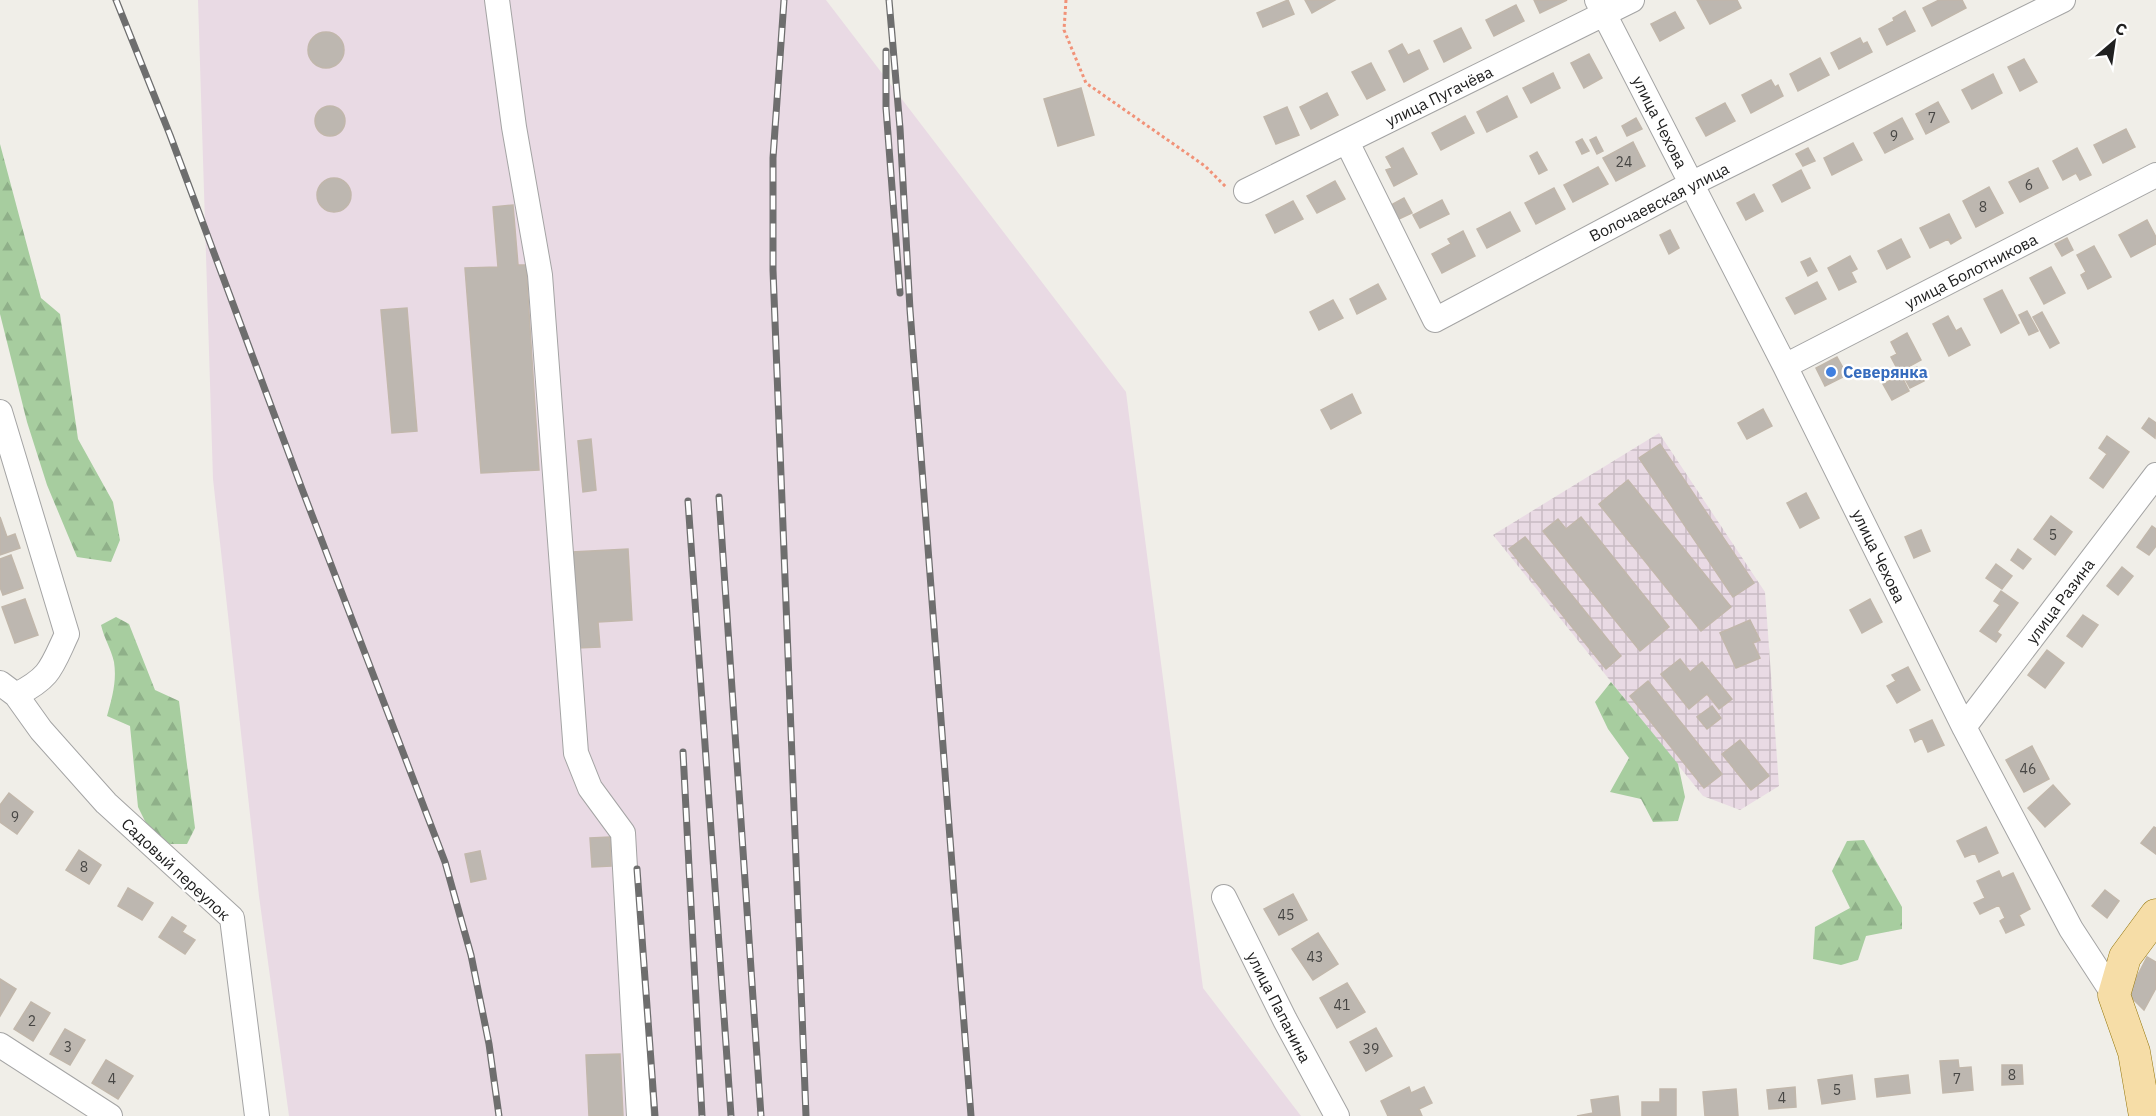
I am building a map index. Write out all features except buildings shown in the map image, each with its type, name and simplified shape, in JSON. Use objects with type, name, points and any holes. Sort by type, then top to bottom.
[{"type":"main road","points":[[2114,995],[2125,957],[2156,915]]},
{"type":"main road","name":"улица Чехова","points":[[2114,995],[2145,1058],[2145,1116]]},
{"type":"street","points":[[497,0],[514,127],[540,276],[576,753],[590,788],[623,832],[639,1116]]},
{"type":"street","name":"улица Пугачёва","points":[[1246,191],[1347,142],[1600,7],[1632,0]]},
{"type":"street","name":"Волочаевская улица","points":[[1347,142],[1436,320],[1691,184],[2063,0]]},
{"type":"street","name":"улица Чехова","points":[[1600,7],[1785,366],[1964,727],[2072,929],[2114,995]]},
{"type":"street","name":"улица Болотникова","points":[[1785,366],[2156,175]]},
{"type":"street","points":[[0,412],[67,634],[50,670],[36,685],[8,689]]},
{"type":"street","name":"улица Разина","points":[[1964,727],[2156,475]]},
{"type":"street","name":"Садовый переулок","points":[[8,689],[106,803],[232,918],[257,1116]]},
{"type":"street","name":"улица Папанина","points":[[1224,897],[1285,1020],[1337,1116]]},
{"type":"street","points":[[0,1045],[110,1116]]},
{"type":"path","points":[[1066,0],[1064,30],[1086,82],[1205,166],[1236,196],[1246,191]]},
{"type":"shaded area","points":[[198,0],[826,0],[1126,392],[1203,988],[1301,1116],[289,1116],[259,896],[213,479]]},
{"type":"shaded area","points":[[1659,433],[1765,592],[1779,786],[1740,810],[1703,796],[1493,535]]},
{"type":"green space","points":[[0,144],[41,298],[60,314],[78,439],[113,502],[120,540],[111,562],[77,557],[47,485],[27,422],[0,314]]},
{"type":"green space","points":[[116,617],[129,624],[155,690],[179,701],[195,828],[187,844],[169,844],[149,829],[138,807],[130,726],[107,716],[115,669],[101,625]]},
{"type":"green space","points":[[1611,682],[1678,764],[1685,797],[1678,821],[1653,822],[1641,799],[1610,792],[1629,758],[1608,729],[1595,702]]},
{"type":"green space","points":[[1864,840],[1902,907],[1902,929],[1866,936],[1858,960],[1841,965],[1813,959],[1815,927],[1850,908],[1832,871],[1847,841]]},
{"type":"railway","points":[[116,0],[170,135],[445,862],[471,955],[489,1044],[499,1116]]},
{"type":"railway","points":[[784,0],[773,158],[773,270],[806,1116]]},
{"type":"railway","points":[[889,0],[971,1116]]},
{"type":"railway","points":[[886,51],[886,108],[900,293]]},
{"type":"railway","points":[[719,497],[761,1116]]},
{"type":"railway","points":[[688,501],[731,1116]]},
{"type":"railway","points":[[683,752],[702,1116]]},
{"type":"railway","points":[[637,869],[655,1116]]},
{"type":"place","name":"Северянка","points":[[1831,372]]}]
